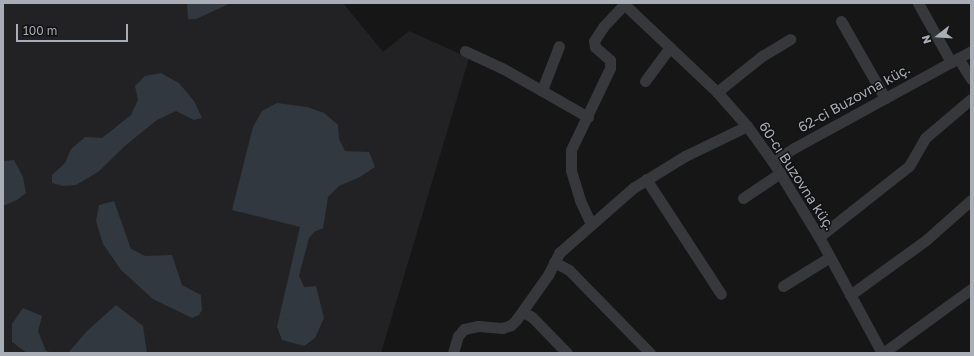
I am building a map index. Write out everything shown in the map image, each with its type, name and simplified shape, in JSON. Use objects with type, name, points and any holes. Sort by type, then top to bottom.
[{"type":"street","points":[[918,3],[954,60],[971,79]]},
{"type":"street","points":[[591,224],[580,200],[570,159],[574,140],[588,117],[608,73],[610,64],[608,57],[595,47],[594,41],[603,27],[624,4]]},
{"type":"street","name":"60-cı Buzovna küç.","points":[[624,4],[717,92],[747,126],[774,162],[819,237],[882,353]]},
{"type":"street","points":[[841,21],[885,98]]},
{"type":"street","points":[[717,92],[762,56],[790,39]]},
{"type":"street","points":[[542,90],[559,46]]},
{"type":"street","points":[[645,81],[670,47]]},
{"type":"street","points":[[465,51],[542,90],[588,117]]},
{"type":"street","name":"62-ci Buzovna küç.","points":[[774,162],[885,98],[971,51]]},
{"type":"street","points":[[819,237],[909,166],[925,138],[971,99]]},
{"type":"street","points":[[453,353],[460,332],[471,327],[495,329],[507,327],[516,320],[548,275],[562,250],[646,179],[685,156],[747,126]]},
{"type":"street","points":[[743,198],[780,173]]},
{"type":"street","points":[[646,179],[721,294]]},
{"type":"street","points":[[850,295],[926,240],[971,200]]},
{"type":"street","points":[[783,286],[830,257]]},
{"type":"street","points":[[554,262],[569,270],[650,353]]},
{"type":"street","points":[[882,353],[971,289]]},
{"type":"street","points":[[523,312],[532,318],[567,353]]},
{"type":"shaded area","points":[[3,3],[343,3],[383,52],[409,31],[469,58],[381,353],[3,353]]},
{"type":"shaded area","points":[[187,3],[231,3],[196,19],[188,19]]},
{"type":"shaded area","points":[[161,73],[179,83],[194,101],[202,118],[194,120],[176,111],[157,120],[126,145],[98,172],[76,185],[63,186],[52,183],[52,175],[65,163],[71,149],[85,137],[102,138],[131,115],[138,100],[135,86],[145,76]]},
{"type":"shaded area","points":[[277,103],[307,107],[324,113],[338,125],[339,139],[345,151],[369,152],[375,167],[360,177],[339,186],[328,197],[323,228],[314,232],[309,238],[299,276],[304,287],[316,286],[324,318],[315,338],[304,346],[282,340],[277,327],[300,227],[232,210],[253,127],[262,111]]},
{"type":"shaded area","points":[[14,160],[23,177],[26,193],[17,200],[3,206],[3,161]]},
{"type":"shaded area","points":[[114,201],[131,249],[145,256],[172,255],[182,285],[201,295],[202,310],[199,315],[192,318],[153,299],[121,270],[103,244],[96,221],[99,205]]},
{"type":"shaded area","points":[[116,305],[143,326],[147,353],[68,353],[87,331]]},
{"type":"shaded area","points":[[23,308],[42,316],[38,331],[46,351],[55,353],[27,353],[12,342],[12,324]]}]
